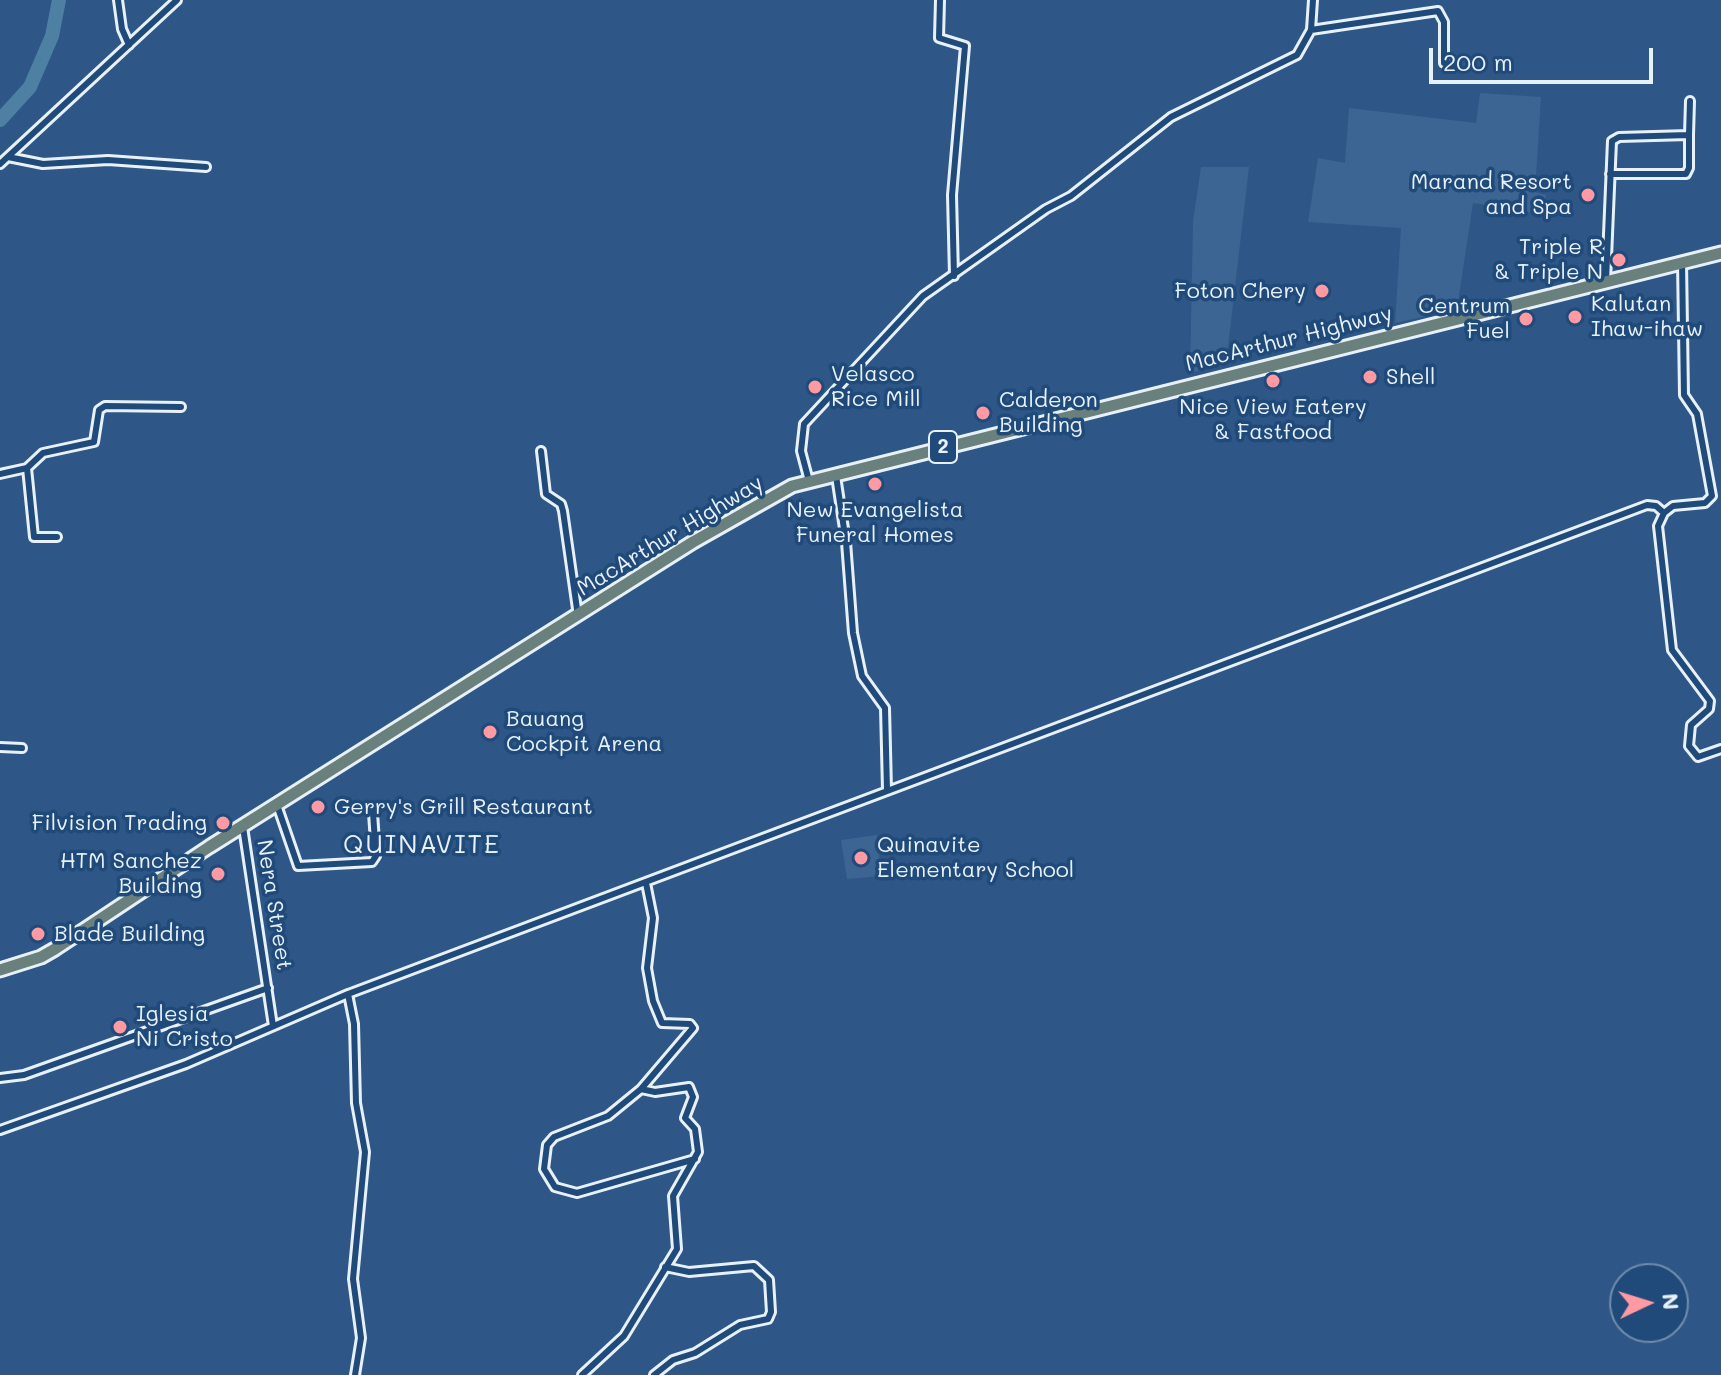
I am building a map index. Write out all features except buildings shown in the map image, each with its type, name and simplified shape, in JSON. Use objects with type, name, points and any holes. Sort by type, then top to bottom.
[{"type":"highway","name":"MacArthur Highway","points":[[0,970],[41,957],[721,524],[792,486],[1721,253]]},
{"type":"street","points":[[118,0],[122,29],[129,45]]},
{"type":"street","points":[[0,164],[177,0]]},
{"type":"street","points":[[940,0],[939,38],[965,46],[952,195],[954,276]]},
{"type":"street","points":[[809,481],[801,451],[804,424],[923,296],[1046,209],[1071,196],[1171,117],[1297,55],[1311,30],[1313,0]]},
{"type":"street","points":[[1311,30],[1438,11],[1444,22],[1444,63]]},
{"type":"street","points":[[1610,174],[1686,174],[1689,168],[1690,101]]},
{"type":"street","points":[[1606,281],[1611,145],[1615,138],[1689,135]]},
{"type":"street","points":[[8,157],[43,164],[134,161],[206,167]]},
{"type":"street","points":[[1682,262],[1684,395],[1697,414],[1712,497],[1705,503],[1673,506],[1664,513],[1658,526],[1672,650],[1710,701],[1709,709],[1691,725],[1689,746],[1698,757],[1721,749]]},
{"type":"street","points":[[0,474],[27,468],[43,453],[96,440],[99,410],[105,406],[181,407]]},
{"type":"street","points":[[541,451],[547,497],[557,501],[563,511],[578,616]]},
{"type":"street","points":[[27,468],[34,537],[57,537]]},
{"type":"street","points":[[836,473],[846,542],[853,633],[862,676],[885,708],[887,790]]},
{"type":"street","points":[[1710,491],[1721,486]]},
{"type":"street","points":[[0,1130],[186,1064],[348,994],[887,790],[1212,672],[1647,505],[1656,506],[1664,513]]},
{"type":"street","points":[[0,747],[22,748]]},
{"type":"street","points":[[277,805],[298,866],[372,862],[376,856],[373,813]]},
{"type":"street","name":"Nera Street","points":[[243,827],[273,1026]]},
{"type":"street","points":[[646,883],[653,918],[647,968],[656,1010],[667,1026],[690,1024],[693,1028],[641,1089],[608,1116],[554,1137],[545,1156],[548,1181],[569,1192],[588,1192],[621,1179],[695,1159]]},
{"type":"street","name":"Nera Street","points":[[0,1078],[24,1075],[268,988]]},
{"type":"street","points":[[348,994],[354,1024],[356,1103],[365,1152],[353,1279],[361,1338],[355,1375]]},
{"type":"street","points":[[582,1375],[624,1336],[665,1267],[678,1240],[673,1196],[695,1159],[697,1135],[685,1118],[693,1097],[689,1087],[655,1092],[641,1089]]},
{"type":"street","points":[[654,1375],[673,1360],[695,1353],[740,1325],[768,1319],[771,1312],[769,1280],[754,1266],[689,1272],[665,1267]]},
{"type":"shaded area","points":[[1480,93],[1541,97],[1535,192],[1546,195],[1545,215],[1473,203],[1457,309],[1395,323],[1401,228],[1308,222],[1318,158],[1345,163],[1349,108],[1476,123]]},
{"type":"shaded area","points":[[1201,167],[1249,167],[1226,364],[1190,373],[1193,222]]},
{"type":"shaded area","name":"Quinavite Elementary School","points":[[877,835],[881,876],[847,879],[841,840]]},
{"type":"waterway","points":[[0,120],[30,87],[52,36],[59,0]]},
{"type":"place","name":"Marand Resort and Spa","points":[[1588,195]]},
{"type":"place","name":"Triple R & Triple N","points":[[1619,260]]},
{"type":"place","name":"Foton Chery","points":[[1322,291]]},
{"type":"place","name":"Kalutan Ihaw-ihaw","points":[[1575,317]]},
{"type":"place","name":"Centrum Fuel","points":[[1526,319]]},
{"type":"place","name":"Shell","points":[[1370,377]]},
{"type":"place","name":"Nice View Eatery & Fastfood","points":[[1273,381]]},
{"type":"place","name":"Velasco Rice Mill","points":[[815,387]]},
{"type":"place","name":"Calderon Building","points":[[983,413]]},
{"type":"place","name":"New Evangelista Funeral Homes","points":[[875,484]]},
{"type":"place","name":"Bauang Cockpit Arena","points":[[490,732]]},
{"type":"place","name":"Gerry's Grill Restaurant","points":[[318,807]]},
{"type":"place","name":"Filvision Trading","points":[[223,823]]},
{"type":"place","name":"Quinavite Elementary School","points":[[861,858]]},
{"type":"place","name":"HTM Sanchez Building","points":[[218,874]]},
{"type":"place","name":"Blade Building","points":[[38,934]]},
{"type":"place","name":"Iglesia Ni Cristo","points":[[120,1027]]},
{"type":"district","name":"QUINAVITE","points":[[422,845]]}]
